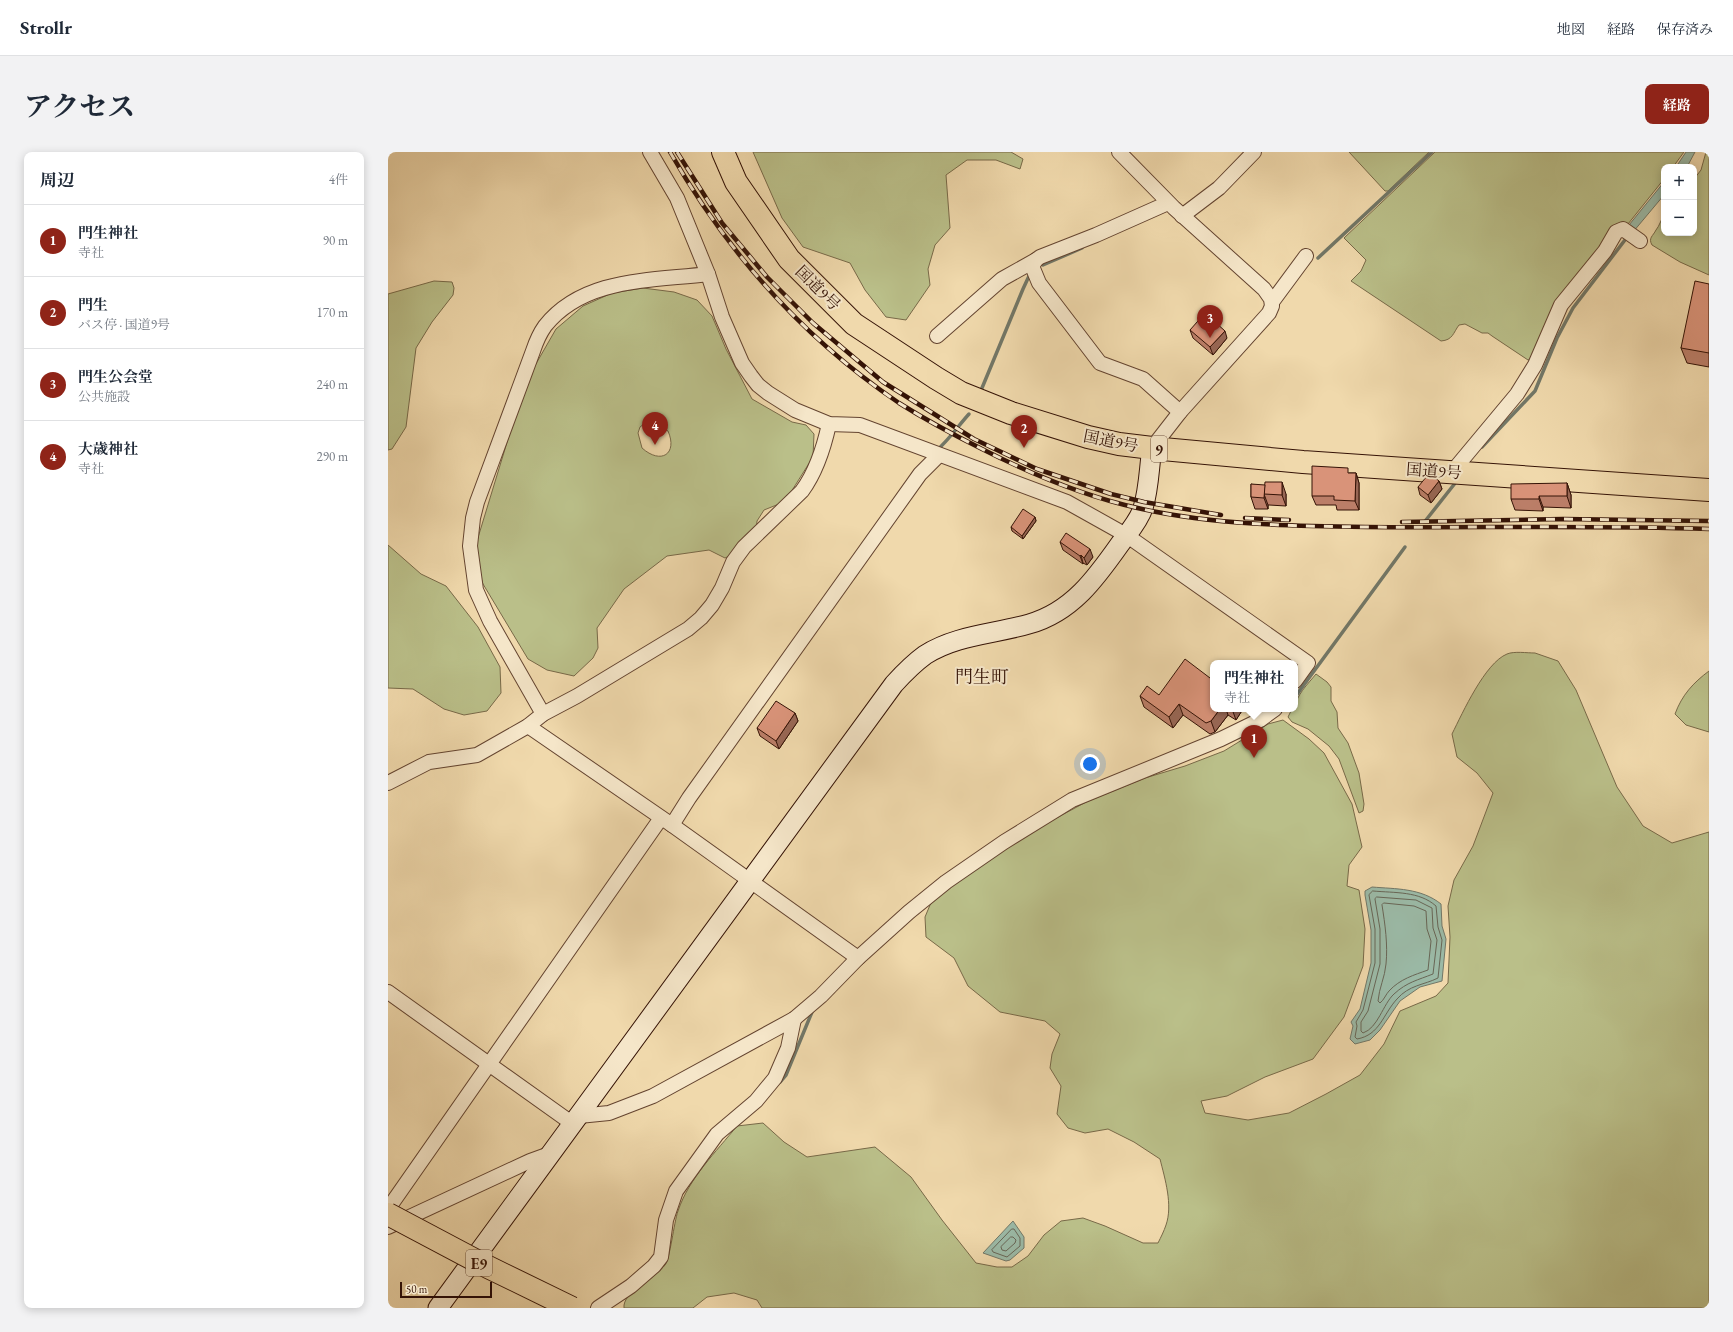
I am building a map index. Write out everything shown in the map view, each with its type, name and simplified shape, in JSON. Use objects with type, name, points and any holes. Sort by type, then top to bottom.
[{"type":"highway","name":"国道9号","points":[[723,152],[736,182],[789,259],[854,324],[936,378],[983,402],[1012,413],[1088,437],[1119,444],[1152,448],[1303,462],[1709,490]]},
{"type":"highway","name":"E9","points":[[388,1214],[488,1267],[572,1308]]},
{"type":"street","points":[[650,152],[677,198],[708,274],[722,317],[742,363],[758,385],[795,410],[829,424],[860,425],[1067,502],[1126,535],[1308,664],[1298,677]]},
{"type":"street","points":[[438,1308],[751,882],[889,690],[905,672],[925,655],[946,645],[964,639],[1046,619],[1071,603],[1094,580],[1126,535],[1142,509],[1152,448],[1180,412],[1272,308],[1272,302],[1264,289],[1176,210],[1119,152]]},
{"type":"street","points":[[937,336],[1002,279],[1036,260],[1125,223],[1176,210],[1219,188],[1254,152]]},
{"type":"street","points":[[1452,472],[1517,394],[1533,370],[1561,305],[1605,251],[1616,232],[1620,230],[1634,236]]},
{"type":"street","points":[[1272,302],[1306,256]]},
{"type":"street","points":[[1036,260],[1032,266],[1039,283],[1100,363],[1143,379],[1180,412]]},
{"type":"street","points":[[543,714],[482,605],[473,575],[470,546],[473,518],[478,502],[532,351],[544,328],[551,319],[578,299],[591,292],[615,284],[708,274]]},
{"type":"street","points":[[388,782],[429,762],[477,755],[528,726],[543,714],[577,696],[688,629],[701,618],[712,605],[722,588],[733,562],[744,547],[802,491],[807,484],[817,462],[829,424]]},
{"type":"street","points":[[388,1209],[489,1064],[666,822],[689,798],[934,453]]},
{"type":"street","points":[[388,992],[489,1064],[576,1120],[609,1113],[653,1096],[794,1018],[821,996],[858,958],[909,912],[946,882],[1044,816],[1072,800],[1221,739],[1260,720],[1271,712]]},
{"type":"street","points":[[528,726],[858,958]]},
{"type":"street","points":[[598,1308],[631,1286],[654,1266],[661,1257],[666,1220],[676,1191],[717,1134],[756,1101],[775,1078],[788,1048],[794,1018]]},
{"type":"street","points":[[388,1227],[530,1161],[552,1153]]},
{"type":"green space","points":[[753,152],[1011,152],[1023,159],[1020,169],[996,160],[967,160],[946,175],[950,228],[935,245],[928,269],[930,285],[906,320],[886,317],[865,290],[850,263],[803,247],[782,218]]},
{"type":"green space","points":[[1349,152],[1429,152],[1388,191],[1385,191]]},
{"type":"green space","points":[[1435,152],[1684,152],[1675,164],[1661,164],[1661,183],[1628,224],[1623,225],[1531,359],[1528,360],[1488,333],[1482,333],[1465,324],[1459,325],[1450,338],[1441,341],[1351,281],[1361,271],[1366,260],[1344,238]]},
{"type":"green space","points":[[1706,152],[1709,152],[1709,275],[1680,262],[1652,245],[1651,241],[1651,237],[1661,222],[1661,236],[1697,236],[1697,175],[1701,170]]},
{"type":"green space","points":[[434,281],[452,282],[454,288],[453,295],[432,322],[416,348],[406,427],[392,449],[388,450],[388,294]]},
{"type":"green space","points":[[643,288],[674,292],[697,300],[712,316],[726,349],[752,399],[792,422],[806,425],[814,434],[813,457],[791,492],[779,504],[764,510],[757,521],[756,531],[738,552],[725,558],[709,550],[667,556],[624,589],[597,628],[598,648],[593,658],[574,676],[547,670],[528,659],[483,584],[473,554],[512,426],[533,369],[556,329],[583,306],[612,293]],"holes":[[[644,424],[657,425],[668,431],[671,439],[669,451],[661,456],[655,456],[642,448],[638,433],[640,427]]]},
{"type":"green space","points":[[388,545],[421,574],[446,586],[478,627],[500,667],[501,693],[487,711],[464,715],[444,709],[413,689],[388,688]]},
{"type":"green space","points":[[1510,653],[1535,653],[1558,661],[1576,690],[1617,787],[1643,826],[1672,843],[1709,832],[1709,1308],[762,1308],[757,1300],[734,1293],[707,1297],[693,1308],[624,1308],[628,1296],[661,1270],[665,1265],[669,1256],[676,1216],[689,1187],[696,1176],[737,1126],[763,1123],[784,1142],[807,1157],[875,1147],[911,1177],[976,1263],[997,1267],[1012,1267],[1028,1256],[1044,1235],[1061,1221],[1083,1218],[1143,1243],[1158,1243],[1166,1225],[1169,1209],[1168,1192],[1160,1159],[1134,1142],[1108,1129],[1085,1133],[1068,1128],[1057,1114],[1061,1086],[1050,1068],[1052,1054],[1060,1034],[1045,1021],[1000,1012],[968,986],[954,958],[926,937],[925,917],[930,905],[948,886],[1027,834],[1086,802],[1145,778],[1185,766],[1224,751],[1268,724],[1283,720],[1309,739],[1324,753],[1352,804],[1362,847],[1349,865],[1347,886],[1359,890],[1365,929],[1363,966],[1344,1017],[1313,1059],[1265,1077],[1227,1096],[1201,1101],[1205,1113],[1248,1120],[1289,1113],[1360,1075],[1384,1044],[1400,1011],[1436,996],[1448,983],[1450,937],[1448,906],[1454,880],[1473,846],[1493,793],[1477,773],[1457,757],[1452,734],[1475,689],[1491,667],[1499,659]]},
{"type":"green space","points":[[1709,671],[1709,732],[1686,725],[1675,714],[1681,701],[1689,690]]},
{"type":"green space","points":[[1316,674],[1331,687],[1331,701],[1337,712],[1338,728],[1348,743],[1359,773],[1364,804],[1363,811],[1359,813],[1339,759],[1329,746],[1308,729],[1292,722],[1288,717],[1290,712],[1298,712],[1298,698]]},
{"type":"water","points":[[1686,152],[1695,152],[1689,164],[1678,164]]},
{"type":"water","points":[[1661,186],[1661,199],[1633,232],[1629,225]]},
{"type":"water","points":[[1372,887],[1417,892],[1441,904],[1442,926],[1446,939],[1442,981],[1420,987],[1400,1001],[1380,1030],[1370,1040],[1355,1044],[1350,1039],[1353,1026],[1351,1022],[1360,1009],[1371,963],[1371,930],[1365,891]]},
{"type":"water","points":[[1013,1221],[1024,1237],[1024,1248],[1010,1260],[1006,1261],[983,1253]]},
{"type":"building","points":[[1695,281],[1709,284],[1709,353],[1681,348]]},
{"type":"building","points":[[1205,313],[1225,331],[1210,347],[1190,330]]},
{"type":"building","points":[[1312,466],[1348,468],[1348,473],[1356,473],[1355,501],[1334,500],[1334,496],[1312,496]]},
{"type":"building","points":[[1427,476],[1433,476],[1439,481],[1428,495],[1418,487]]},
{"type":"building","points":[[1265,482],[1282,482],[1282,495],[1264,494]]},
{"type":"building","points":[[1567,483],[1567,496],[1539,496],[1539,499],[1511,499],[1511,484]]},
{"type":"building","points":[[1251,484],[1265,485],[1264,498],[1251,497]]},
{"type":"building","points":[[1023,509],[1035,517],[1022,536],[1011,527]]},
{"type":"building","points":[[1066,533],[1090,549],[1084,558],[1060,542]]},
{"type":"building","points":[[1185,659],[1210,678],[1210,712],[1218,712],[1211,721],[1206,723],[1179,704],[1169,717],[1140,696],[1147,686],[1159,695]]},
{"type":"building","points":[[776,701],[795,713],[776,741],[757,728]]},
{"type":"waterway","points":[[1318,258],[1432,152]]},
{"type":"waterway","points":[[1482,447],[1535,391],[1557,338],[1573,308],[1628,236]]},
{"type":"waterway","points":[[1043,265],[1082,248]]},
{"type":"waterway","points":[[982,388],[1029,276]]},
{"type":"waterway","points":[[936,451],[969,414]]},
{"type":"waterway","points":[[1426,520],[1456,482]]},
{"type":"waterway","points":[[1298,693],[1405,547]]},
{"type":"waterway","points":[[780,1082],[786,1075],[812,1012]]},
{"type":"railway","points":[[670,152],[692,189],[716,224],[770,291],[799,321],[864,378],[899,403],[972,444],[1021,468],[1080,492],[1142,509],[1197,518],[1253,524],[1366,527],[1580,527],[1709,529]]},
{"type":"railway","points":[[677,152],[722,223],[767,277],[813,323],[883,382],[974,439],[1037,469],[1111,494],[1144,502],[1221,515]]},
{"type":"railway","points":[[1245,518],[1289,520]]},
{"type":"railway","points":[[1402,522],[1563,519],[1709,521]]},
{"type":"place","name":"門生公会堂","points":[[1210,338]]},
{"type":"place","name":"大歳神社","points":[[655,445]]},
{"type":"place","name":"門生","points":[[1024,448]]},
{"type":"place","name":"門生神社","points":[[1254,758]]},
{"type":"district","name":"門生町","points":[[982,676]]}]
